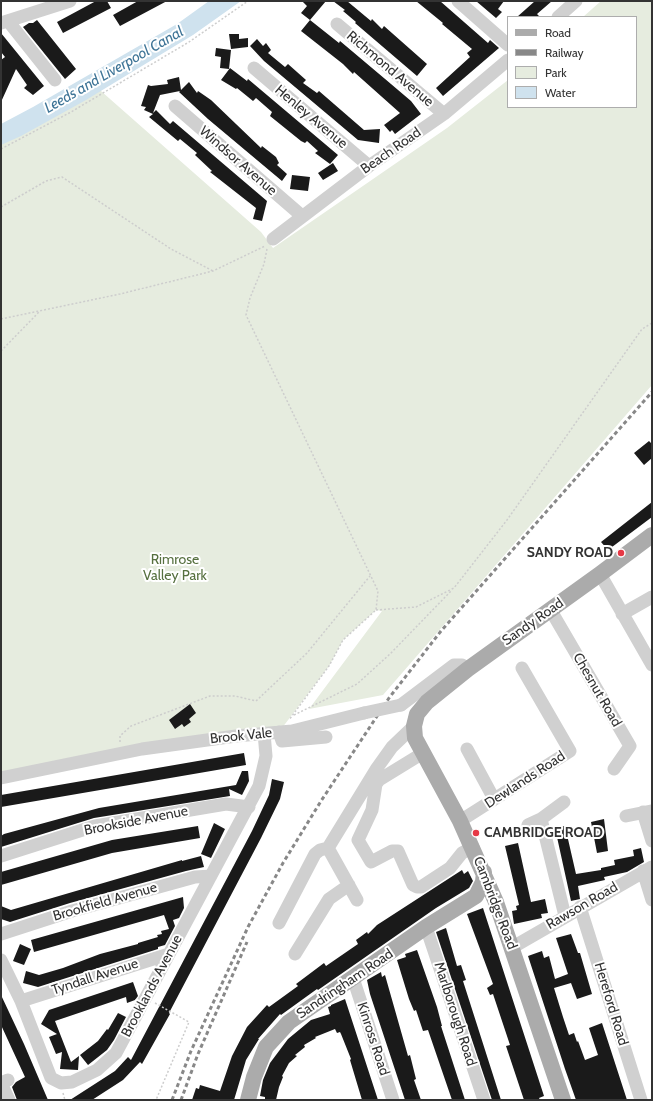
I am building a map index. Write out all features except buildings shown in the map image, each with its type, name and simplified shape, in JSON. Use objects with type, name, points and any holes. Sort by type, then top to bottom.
[{"type":"main road","name":"Sandy Road","points":[[416,720],[427,702],[468,668],[651,539]]},
{"type":"main road","name":"Cambridge Road","points":[[416,720],[415,738],[473,847],[496,902],[563,1100]]},
{"type":"main road","points":[[484,872],[483,882],[476,896],[488,897],[496,902]]},
{"type":"main road","name":"Sandringham Road","points":[[248,1100],[254,1077],[266,1047],[289,1022],[426,927],[476,896]]},
{"type":"street","points":[[55,80],[4,22],[68,1]]},
{"type":"street","points":[[458,1],[507,44]]},
{"type":"street","points":[[559,16],[576,1]]},
{"type":"street","name":"Richmond Avenue","points":[[337,24],[444,114]]},
{"type":"street","name":"Beach Road","points":[[272,239],[369,166],[444,114],[507,61]]},
{"type":"street","name":"Henley Avenue","points":[[254,68],[369,166]]},
{"type":"street","name":"Windsor Avenue","points":[[175,106],[302,216]]},
{"type":"street","points":[[600,574],[652,665]]},
{"type":"street","points":[[622,614],[652,597]]},
{"type":"street","name":"Chesnut Road","points":[[550,609],[630,746],[614,769]]},
{"type":"street","name":"Brook Vale","points":[[1,778],[121,752],[264,733],[292,731],[401,705],[454,665],[462,665],[468,668]]},
{"type":"street","name":"Dewlands Road","points":[[460,821],[570,751],[522,668]]},
{"type":"street","points":[[279,923],[315,854],[320,850],[328,848],[377,768],[392,747],[416,720]]},
{"type":"street","points":[[279,732],[282,741],[326,737]]},
{"type":"street","name":"Brooklands Avenue","points":[[1,960],[21,1001],[51,1078],[61,1083],[72,1082],[97,1070],[116,1053],[249,807],[259,786],[266,756],[264,733]]},
{"type":"street","points":[[468,749],[494,800]]},
{"type":"street","points":[[423,753],[379,780],[376,784],[372,810],[358,840],[371,862],[392,851],[398,851],[413,885],[417,887],[421,887],[450,868],[462,853],[473,847]]},
{"type":"street","points":[[528,824],[542,819],[564,802]]},
{"type":"street","name":"Brookside Avenue","points":[[1,856],[95,826],[226,804],[249,807]]},
{"type":"street","points":[[626,816],[648,811],[652,841]]},
{"type":"street","points":[[542,819],[565,916]]},
{"type":"street","points":[[328,848],[357,900]]},
{"type":"street","points":[[647,869],[652,900]]},
{"type":"street","name":"Rawson Road","points":[[512,947],[647,869]]},
{"type":"street","name":"Brookfield Avenue","points":[[1,934],[72,911],[195,878],[211,876]]},
{"type":"street","points":[[295,954],[329,899],[349,885]]},
{"type":"street","name":"Hereford Road","points":[[580,908],[641,1100]]},
{"type":"street","name":"Marlborough Road","points":[[426,927],[484,1100]]},
{"type":"street","name":"Tyndall Avenue","points":[[21,1001],[169,954]]},
{"type":"street","name":"Kinross Road","points":[[353,978],[393,1100]]},
{"type":"street","points":[[8,1080],[1,1083],[9,1100]]},
{"type":"path","points":[[1,149],[85,104],[200,35],[248,1]]},
{"type":"path","points":[[1,207],[46,181],[62,177],[171,249],[213,271]]},
{"type":"path","points":[[1,319],[120,294],[213,271],[266,245],[268,247],[264,264],[250,298],[246,315],[378,591],[376,610]]},
{"type":"path","points":[[1,351],[41,310]]},
{"type":"path","points":[[292,716],[358,684],[390,654],[454,588],[507,520],[642,329],[652,323]]},
{"type":"path","points":[[121,752],[120,736],[131,726],[210,696],[235,696],[256,701],[307,653],[371,576]]},
{"type":"path","points":[[279,732],[329,666],[343,640],[376,610],[416,607],[454,588]]},
{"type":"path","points":[[146,998],[189,1022],[156,1100]]},
{"type":"green space","name":"Rimrose Valley Park","points":[[601,1],[652,1],[652,385],[383,695],[309,709],[382,611],[376,610],[343,640],[329,666],[279,732],[1,778],[1,134],[93,84],[261,232],[273,248],[447,128],[507,81],[507,108],[637,108],[637,16],[584,16]]},
{"type":"water","name":"Leeds and Liverpool Canal","points":[[209,1],[241,1],[193,35],[86,100],[21,136],[1,145],[1,124],[177,24]]},
{"type":"railway","points":[[172,1100],[191,1051],[248,927],[283,863],[321,801],[389,698],[441,631],[652,392]]},
{"type":"railway","points":[[181,1100],[198,1054],[247,942]]},
{"type":"place","name":"SANDY ROAD","points":[[621,553]]},
{"type":"place","name":"CAMBRIDGE ROAD","points":[[476,833]]}]
